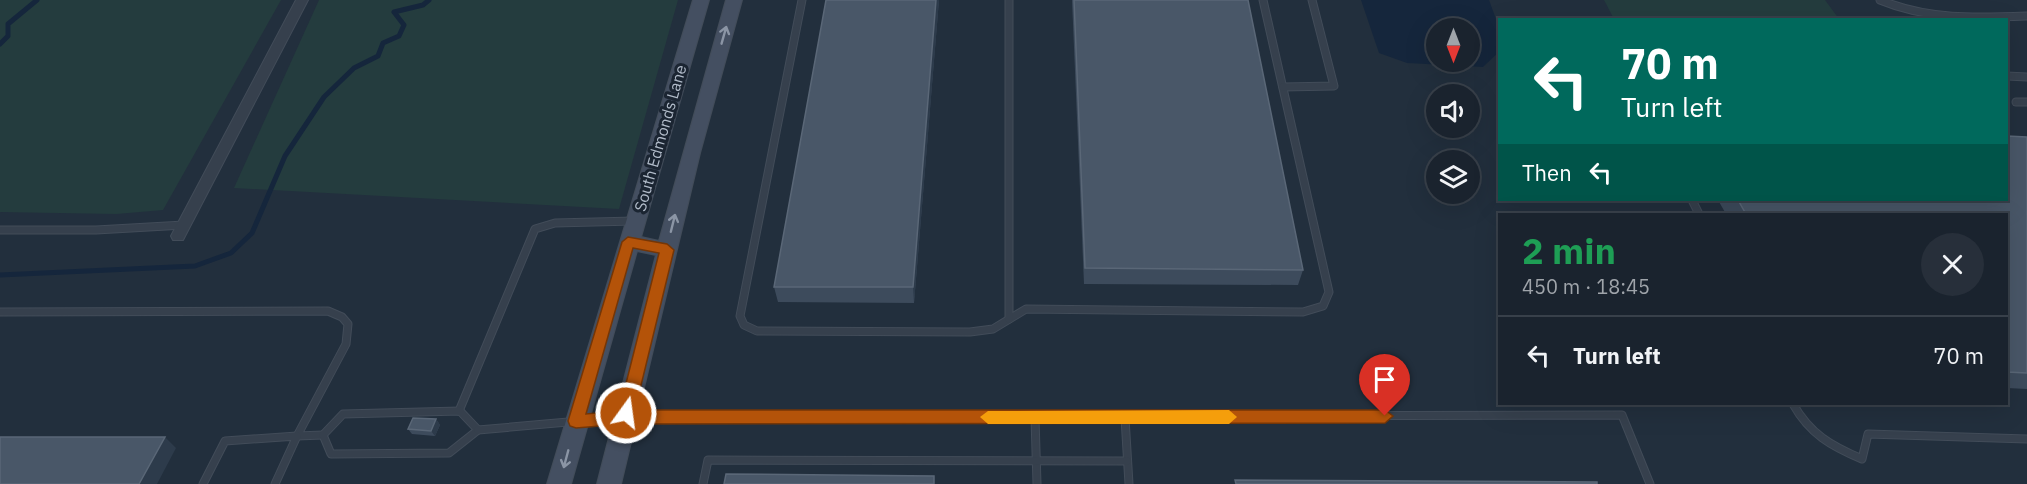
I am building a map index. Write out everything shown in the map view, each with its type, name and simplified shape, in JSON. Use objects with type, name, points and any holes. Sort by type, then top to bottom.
[{"type":"main road","name":"South Edmonds Lane","points":[[559,484],[628,242],[701,0]]},
{"type":"main road","name":"South Edmonds Lane","points":[[609,484],[691,153],[734,0]]},
{"type":"main road","points":[[628,242],[667,250]]},
{"type":"street","points":[[178,236],[302,0]]},
{"type":"lane","points":[[802,0],[740,316],[744,325],[757,331],[970,332],[993,328],[1026,309],[1303,312],[1323,306],[1329,292],[1263,0]]},
{"type":"lane","points":[[1009,0],[1010,319]]},
{"type":"lane","points":[[1283,87],[1334,86],[1312,0]]},
{"type":"lane","points":[[1880,0],[1903,12],[1947,18],[2027,16]]},
{"type":"lane","points":[[2008,76],[2027,77]]},
{"type":"lane","points":[[2016,102],[2027,102]]},
{"type":"lane","points":[[459,411],[535,229],[555,223],[635,221]]},
{"type":"lane","points":[[0,230],[96,230],[184,225]]},
{"type":"lane","points":[[0,312],[328,311],[342,317],[348,324],[346,344],[297,436],[275,484]]},
{"type":"lane","points":[[1794,405],[1806,428],[1828,446],[1862,459],[1868,434],[2027,439]]},
{"type":"lane","points":[[203,484],[225,441],[323,435],[343,414],[459,411],[478,430]]},
{"type":"lane","points":[[323,435],[331,454],[449,453],[478,430],[625,417],[1622,415],[1650,484]]},
{"type":"lane","points":[[1035,417],[1037,484]]},
{"type":"lane","points":[[1125,417],[1129,484]]},
{"type":"lane","points":[[703,484],[708,460],[1127,461]]},
{"type":"green space","points":[[0,0],[281,0],[163,210],[116,214],[0,212]]},
{"type":"green space","points":[[319,0],[678,0],[619,209],[234,188]]},
{"type":"green space","points":[[1604,0],[1825,0],[1838,18],[1613,18]]},
{"type":"water","points":[[1361,0],[1489,0],[1498,25],[1498,53],[1483,67],[1480,67],[1480,18],[1426,18],[1426,64],[1407,63],[1379,53]]},
{"type":"building","points":[[826,0],[936,0],[913,287],[774,287]]},
{"type":"building","points":[[1074,0],[1248,0],[1303,270],[1085,268]]},
{"type":"building","points":[[2008,136],[2027,137],[2027,373],[2008,372],[2008,213],[1745,213],[1739,201],[2008,201]]},
{"type":"building","points":[[413,418],[436,419],[431,431],[408,429]]},
{"type":"building","points":[[0,437],[165,437],[139,484],[0,484]]},
{"type":"building","points":[[726,474],[934,476],[934,484],[724,484]]},
{"type":"building","points":[[1235,480],[1597,482],[1597,484],[1236,484]]},
{"type":"waterway","points":[[0,44],[8,36],[8,24],[37,0]]},
{"type":"waterway","points":[[0,275],[195,266],[231,253],[252,233],[285,156],[324,97],[354,68],[378,56],[383,43],[399,36],[404,25],[394,12],[423,5],[429,0]]},
{"type":"slow traffic","points":[[988,417],[1229,417]]},
{"type":"route","points":[[626,413],[667,250],[628,242],[576,421],[625,417],[1385,416]]}]
